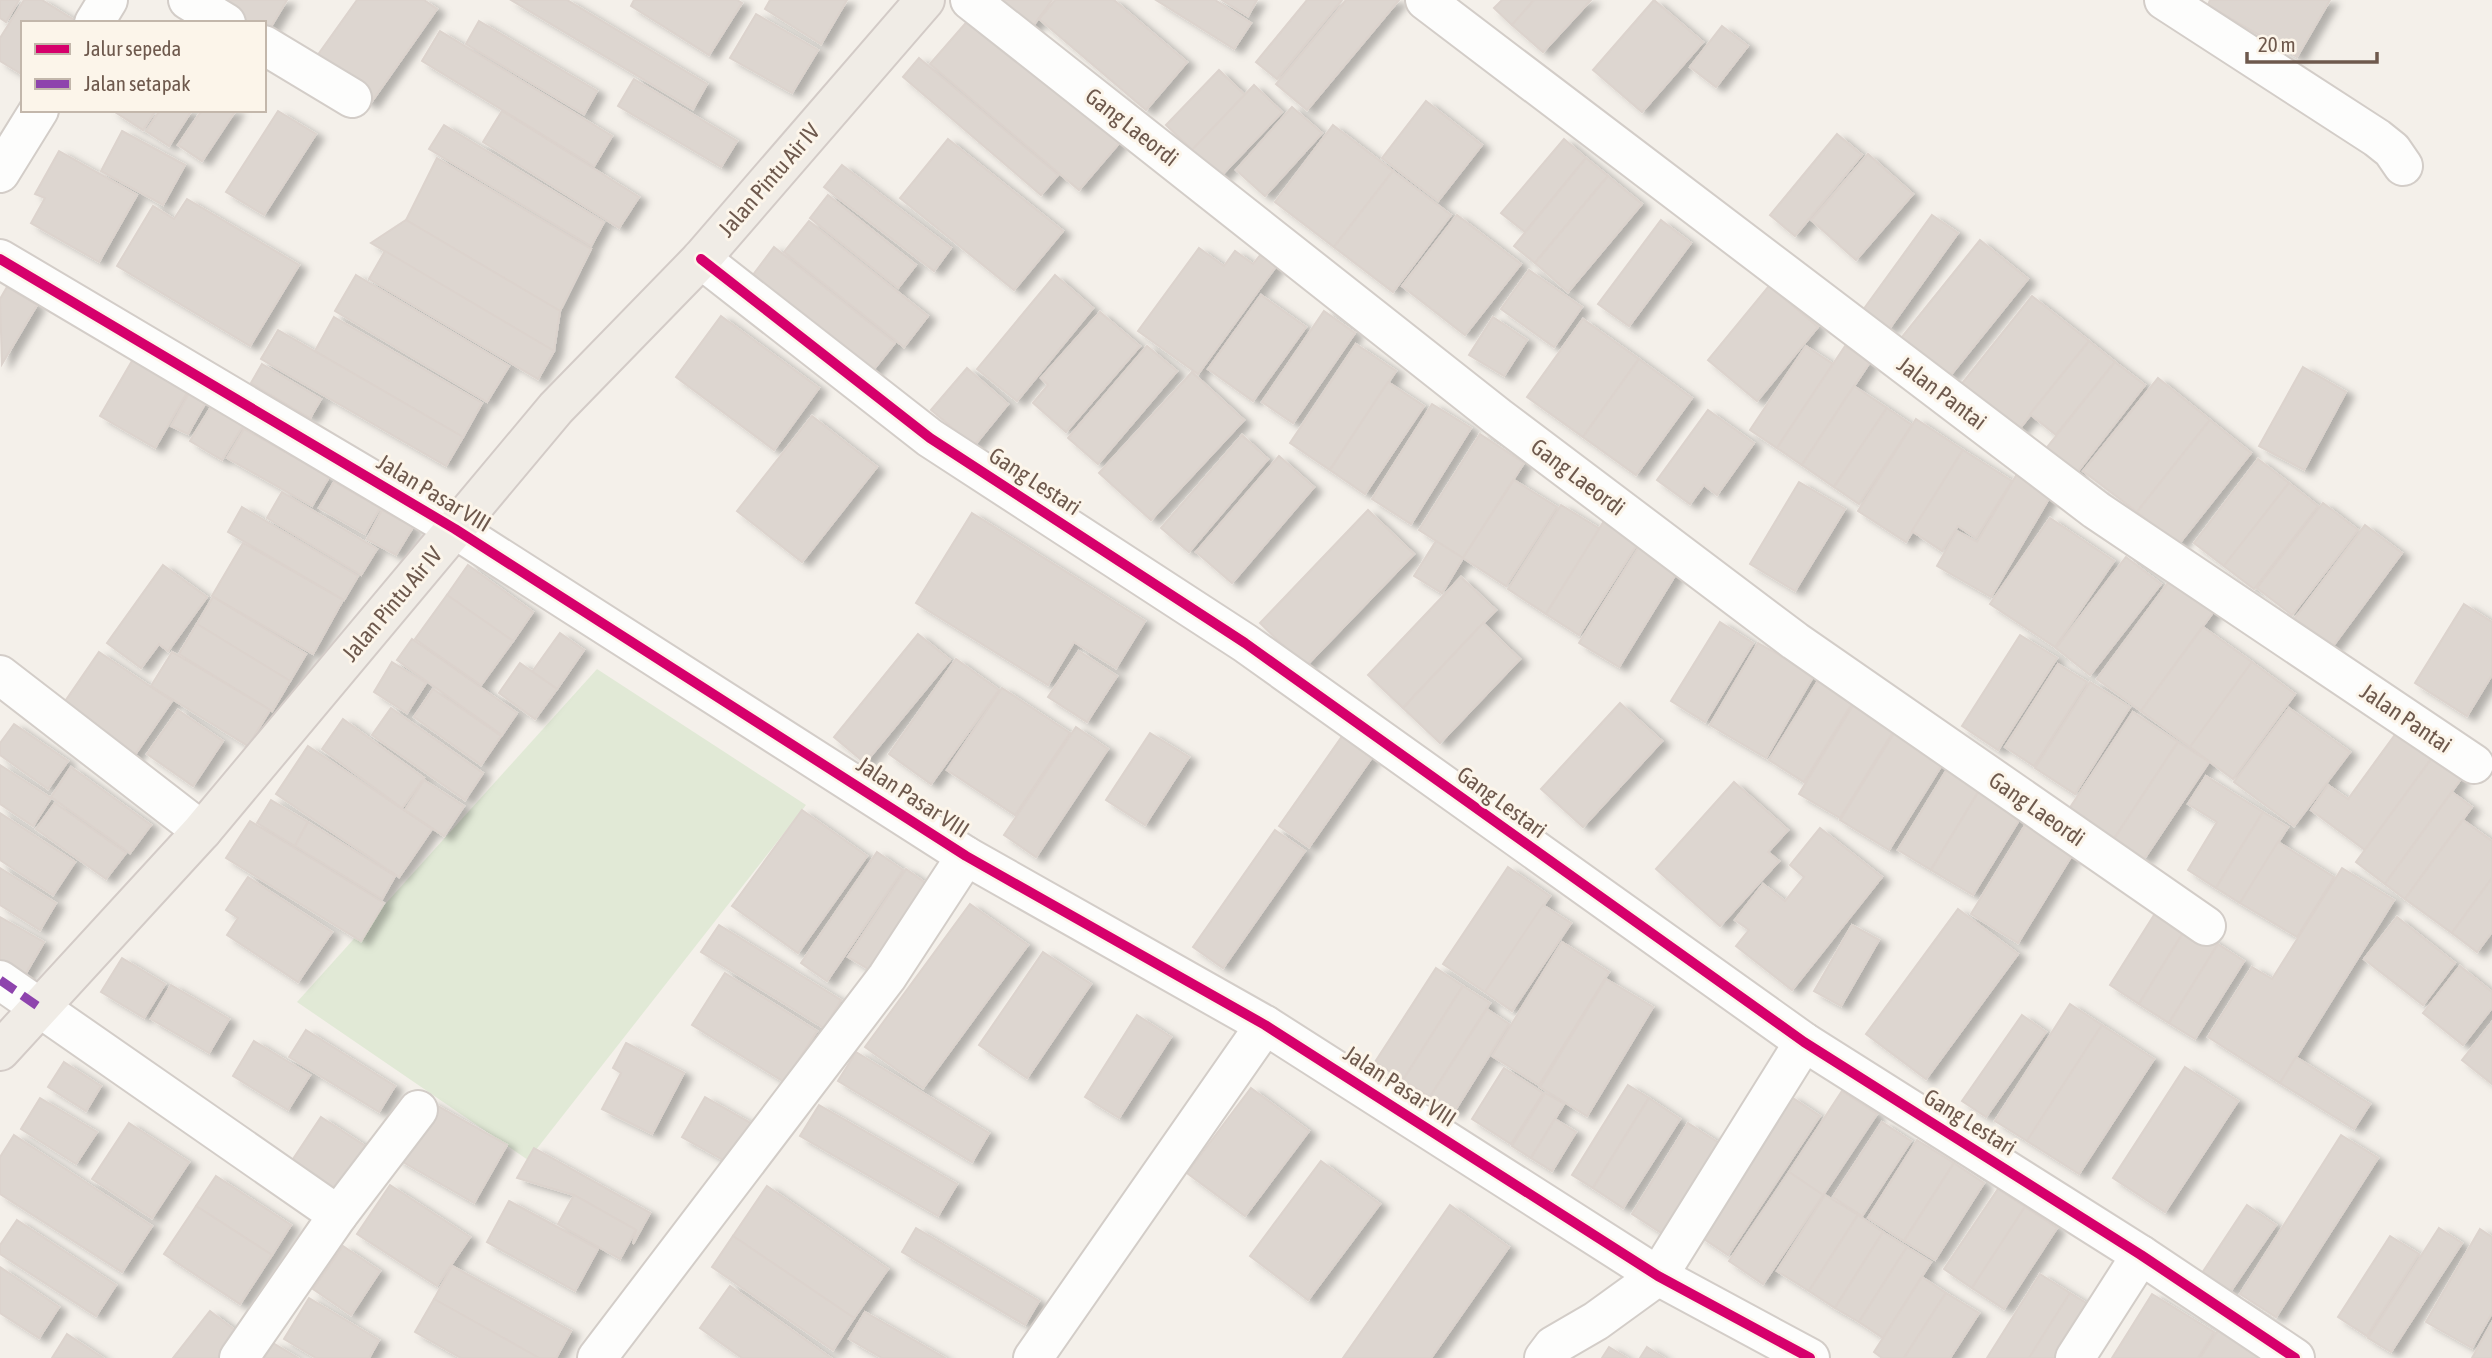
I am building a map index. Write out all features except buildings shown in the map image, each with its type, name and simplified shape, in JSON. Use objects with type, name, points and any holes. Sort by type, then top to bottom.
[{"type":"main road","name":"Jalan Pintu Air IV","points":[[0,1051],[202,831],[556,408],[701,259],[925,0]]},
{"type":"street","points":[[95,21],[108,0]]},
{"type":"street","points":[[188,0],[223,21]]},
{"type":"street","name":"Gang Laeordi","points":[[970,0],[1498,417],[1795,641],[2206,926]]},
{"type":"street","name":"Jalan Pantai","points":[[1425,0],[2096,510],[2474,764]]},
{"type":"street","points":[[2164,0],[2376,138],[2392,150],[2403,166]]},
{"type":"street","points":[[266,46],[352,98]]},
{"type":"street","points":[[0,173],[38,112]]},
{"type":"street","name":"Jalan Pasar VIII","points":[[0,259],[455,529],[966,856],[1265,1025],[1658,1276],[1810,1358]]},
{"type":"street","name":"Gang Lestari","points":[[701,259],[930,438],[1245,643],[1804,1042],[2141,1255],[2295,1358]]},
{"type":"street","points":[[0,675],[202,831]]},
{"type":"street","points":[[597,1358],[887,977],[966,856]]},
{"type":"street","points":[[0,980],[338,1215]]},
{"type":"street","points":[[1033,1358],[1265,1025]]},
{"type":"street","points":[[1544,1358],[1553,1346],[1596,1321],[1658,1276],[1804,1042]]},
{"type":"street","points":[[239,1358],[338,1215],[418,1110]]},
{"type":"street","points":[[2075,1358],[2141,1255]]},
{"type":"green space","points":[[597,669],[806,805],[528,1160],[297,1002]]},
{"type":"marked path","points":[[0,980],[39,1007]]},
{"type":"cycle path","points":[[0,259],[455,529],[966,856],[1265,1025],[1658,1276],[1810,1358]]},
{"type":"cycle path","points":[[701,259],[930,438],[1245,643],[1804,1042],[2141,1255],[2295,1358]]}]
